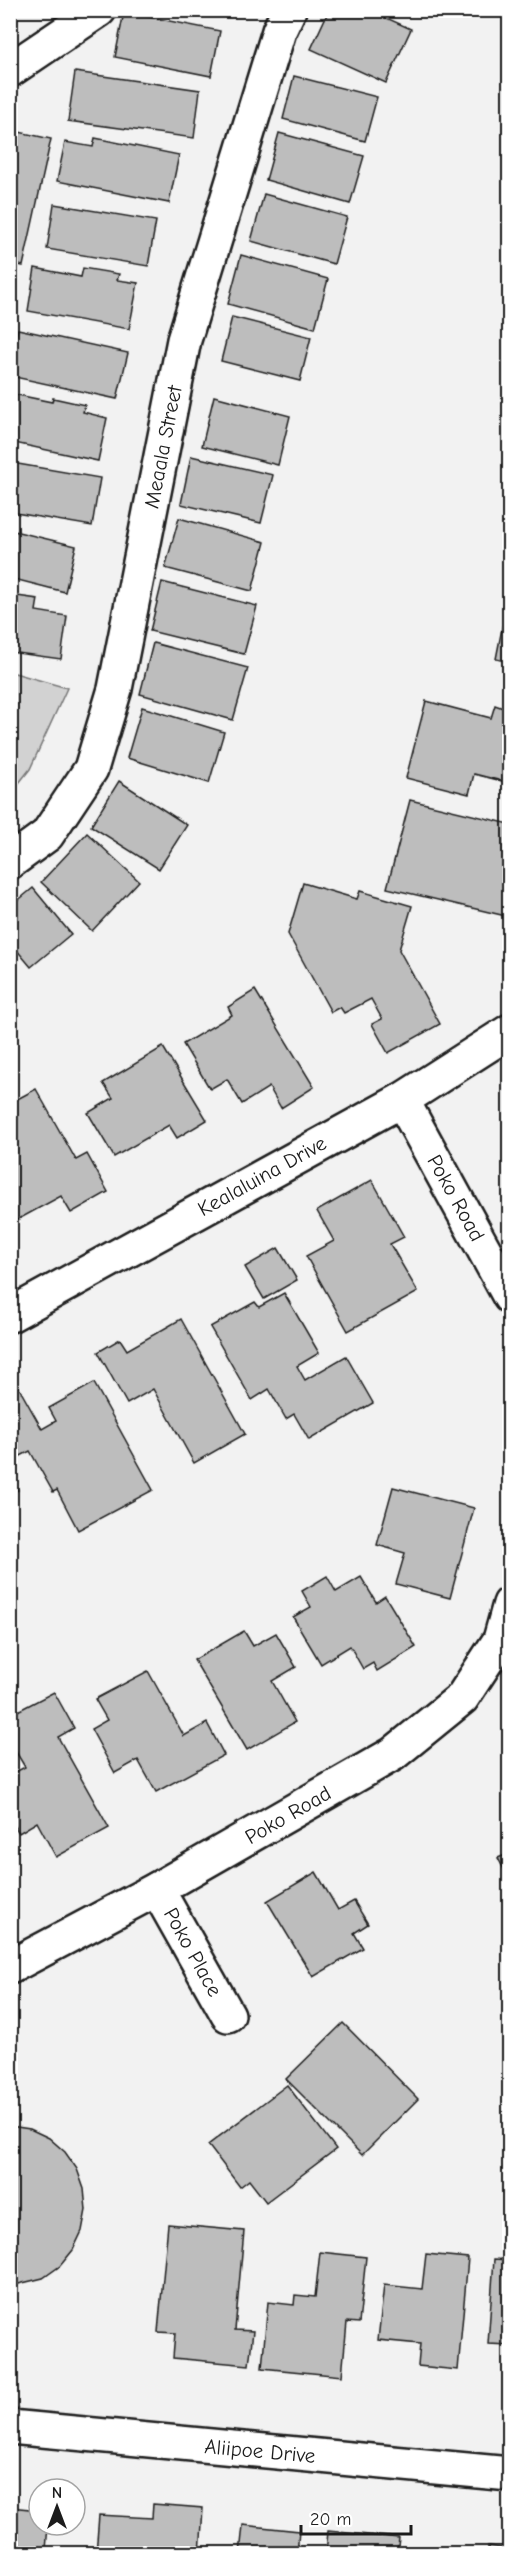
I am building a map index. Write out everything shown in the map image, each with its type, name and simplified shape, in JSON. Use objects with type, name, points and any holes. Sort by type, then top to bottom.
[{"type":"street","points":[[10,70],[99,10]]},
{"type":"street","name":"Meaala Street","points":[[10,862],[47,835],[91,769],[115,689],[184,340],[279,31],[289,10]]},
{"type":"street","name":"Kealaluina Drive","points":[[10,1315],[402,1100],[510,1031]]},
{"type":"street","name":"Poko Road","points":[[402,1100],[510,1297]]},
{"type":"street","name":"Poko Road","points":[[10,1967],[157,1889],[393,1754],[462,1698],[500,1640],[510,1604]]},
{"type":"street","name":"Poko Place","points":[[157,1889],[228,2015]]},
{"type":"street","name":"Aliipoe Drive","points":[[10,2427],[510,2474]]},
{"type":"shaded area","points":[[11,672],[67,688],[30,769],[11,793]]},
{"type":"building","points":[[329,10],[369,10],[411,29],[386,83],[311,49]]},
{"type":"building","points":[[124,12],[220,31],[211,76],[115,57]]},
{"type":"building","points":[[75,72],[200,90],[194,138],[68,121]]},
{"type":"building","points":[[294,76],[377,97],[365,141],[283,119]]},
{"type":"building","points":[[10,130],[51,139],[23,266],[10,263]]},
{"type":"building","points":[[279,133],[364,156],[350,204],[266,180]]},
{"type":"building","points":[[95,138],[179,155],[169,203],[57,181],[65,142],[93,147]]},
{"type":"building","points":[[264,194],[347,217],[334,264],[251,241]]},
{"type":"building","points":[[54,204],[156,221],[148,266],[47,249]]},
{"type":"building","points":[[241,255],[328,279],[315,328],[228,304]]},
{"type":"building","points":[[35,268],[81,277],[83,268],[119,274],[117,280],[138,283],[129,329],[28,311]]},
{"type":"building","points":[[10,283],[17,285],[10,307]]},
{"type":"building","points":[[232,317],[311,337],[300,381],[221,361]]},
{"type":"building","points":[[18,329],[128,353],[117,399],[10,376],[10,365]]},
{"type":"building","points":[[13,394],[52,402],[53,398],[85,405],[83,412],[107,418],[98,461],[10,442]]},
{"type":"building","points":[[214,396],[290,416],[278,465],[202,446]]},
{"type":"building","points":[[191,456],[273,475],[261,523],[181,504]]},
{"type":"building","points":[[12,463],[100,478],[92,526],[10,512]]},
{"type":"building","points":[[179,518],[265,542],[252,591],[165,568]]},
{"type":"building","points":[[10,530],[76,546],[65,592],[10,578]]},
{"type":"building","points":[[162,582],[257,606],[244,654],[150,631]]},
{"type":"building","points":[[10,595],[38,599],[36,611],[67,616],[61,659],[10,652]]},
{"type":"building","points":[[506,608],[510,609],[510,662],[496,659]]},
{"type":"building","points":[[153,643],[248,668],[233,720],[140,694]]},
{"type":"building","points":[[507,695],[510,696],[510,783],[474,774],[469,794],[406,778],[426,701],[491,718],[495,705],[503,708]]},
{"type":"building","points":[[142,707],[224,732],[209,783],[127,758]]},
{"type":"building","points":[[119,781],[187,825],[159,869],[91,826]]},
{"type":"building","points":[[410,800],[510,824],[510,917],[387,888]]},
{"type":"building","points":[[87,833],[139,881],[92,931],[41,882]]},
{"type":"building","points":[[303,883],[357,899],[360,891],[412,906],[399,950],[440,1024],[388,1053],[372,1024],[382,1019],[371,999],[344,1013],[340,1007],[331,1012],[288,934]]},
{"type":"building","points":[[33,888],[71,934],[31,967],[10,942],[10,907]]},
{"type":"building","points":[[255,990],[314,1087],[281,1108],[269,1087],[242,1104],[227,1079],[210,1089],[183,1044],[232,1015],[228,1007]]},
{"type":"building","points":[[163,1047],[207,1120],[177,1138],[169,1125],[114,1157],[88,1113],[113,1098],[103,1083]]},
{"type":"building","points":[[36,1089],[76,1160],[87,1154],[108,1192],[71,1213],[61,1196],[17,1220],[10,1208],[10,1103]]},
{"type":"building","points":[[372,1180],[404,1237],[390,1244],[418,1292],[348,1331],[306,1256],[334,1241],[317,1211]]},
{"type":"building","points":[[278,1248],[297,1280],[264,1299],[245,1267]]},
{"type":"building","points":[[284,1293],[319,1353],[297,1366],[305,1380],[346,1356],[373,1403],[309,1440],[294,1414],[286,1419],[269,1389],[252,1400],[210,1327],[255,1302],[259,1307]]},
{"type":"building","points":[[181,1319],[245,1434],[194,1463],[153,1389],[127,1404],[98,1352],[120,1339],[127,1350]]},
{"type":"building","points":[[10,1372],[42,1429],[56,1421],[49,1408],[94,1383],[153,1490],[78,1530],[57,1490],[53,1492],[30,1451],[13,1460],[10,1455]]},
{"type":"building","points":[[10,1476],[18,1490],[10,1495]]},
{"type":"building","points":[[393,1487],[474,1508],[450,1598],[396,1584],[405,1553],[377,1545]]},
{"type":"building","points":[[327,1576],[336,1592],[361,1577],[376,1602],[385,1596],[416,1647],[377,1671],[373,1663],[363,1669],[350,1646],[321,1664],[293,1617],[311,1607],[302,1591]]},
{"type":"building","points":[[244,1631],[253,1646],[276,1633],[296,1667],[272,1681],[295,1722],[247,1750],[194,1660]]},
{"type":"building","points":[[148,1671],[184,1736],[207,1723],[224,1755],[156,1792],[138,1760],[115,1773],[91,1729],[107,1720],[95,1699]]},
{"type":"building","points":[[54,1692],[74,1728],[58,1737],[109,1828],[56,1857],[37,1822],[19,1833],[10,1818],[10,1775],[25,1767],[10,1742],[10,1715]]},
{"type":"building","points":[[510,1853],[510,1881],[498,1858]]},
{"type":"building","points":[[316,1872],[338,1910],[354,1901],[368,1924],[354,1933],[363,1948],[313,1977],[267,1901]]},
{"type":"building","points":[[343,2023],[418,2099],[362,2155],[286,2079]]},
{"type":"building","points":[[287,2085],[336,2149],[266,2202],[249,2180],[240,2187],[208,2145]]},
{"type":"building","points":[[10,2126],[30,2129],[49,2138],[65,2152],[77,2169],[84,2189],[86,2210],[82,2231],[73,2250],[60,2266],[43,2278],[10,2286]]},
{"type":"building","points":[[168,2224],[244,2231],[235,2330],[253,2331],[249,2365],[173,2358],[175,2333],[158,2332]]},
{"type":"building","points":[[320,2252],[366,2257],[359,2323],[347,2322],[342,2376],[262,2368],[268,2302],[294,2305],[295,2295],[315,2297]]},
{"type":"building","points":[[426,2254],[468,2258],[458,2370],[418,2366],[420,2344],[378,2340],[384,2285],[422,2289]]},
{"type":"building","points":[[494,2259],[510,2260],[510,2345],[488,2344]]},
{"type":"building","points":[[153,2504],[203,2508],[200,2554],[96,2554],[99,2515],[152,2518]]},
{"type":"building","points":[[10,2507],[27,2509],[27,2537],[47,2537],[46,2550],[79,2554],[10,2554]]},
{"type":"building","points":[[243,2525],[299,2531],[297,2554],[240,2554]]},
{"type":"building","points":[[328,2531],[399,2538],[397,2554],[326,2554]]},
{"type":"building","points":[[488,2546],[510,2549],[510,2554],[488,2554]]}]
